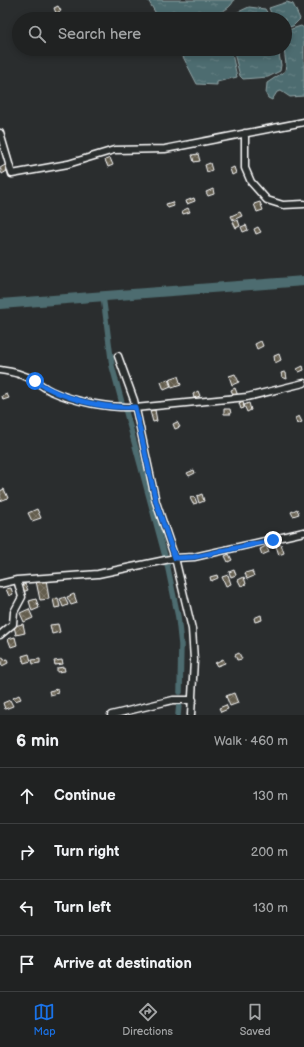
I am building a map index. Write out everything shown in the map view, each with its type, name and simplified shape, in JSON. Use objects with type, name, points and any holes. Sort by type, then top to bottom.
[{"type":"street","points":[[0,133],[12,174],[68,164],[114,150],[165,149],[304,122]]},
{"type":"street","points":[[245,133],[245,168],[251,182],[267,200],[283,205],[304,204]]},
{"type":"street","points":[[118,356],[135,408],[156,502],[175,558],[192,629],[194,660],[191,715]]},
{"type":"street","points":[[0,370],[17,372],[50,390],[65,396],[117,407],[135,408],[247,397],[304,383]]},
{"type":"street","points":[[0,584],[17,580],[98,574],[175,558],[194,557],[304,532]]},
{"type":"street","points":[[0,635],[13,624],[14,612],[22,597],[17,580]]},
{"type":"street","points":[[111,715],[173,700],[193,700]]},
{"type":"water","points":[[148,0],[234,0],[229,7],[221,12],[155,12]]},
{"type":"water","points":[[287,2],[293,4],[300,19],[292,26],[292,12],[270,12],[269,8]]},
{"type":"water","points":[[249,7],[265,9],[267,12],[238,12]]},
{"type":"water","points":[[301,26],[304,28],[304,96],[290,97],[281,91],[277,92],[272,100],[268,98],[266,94],[267,83],[285,71],[285,56],[292,56],[292,29]]},
{"type":"water","points":[[183,56],[232,56],[237,77],[217,82],[217,85],[197,84]]},
{"type":"water","points":[[235,56],[279,56],[281,65],[280,71],[268,77],[243,79],[240,76]]},
{"type":"building","points":[[58,6],[61,11],[56,12],[54,8]]},
{"type":"building","points":[[198,154],[200,161],[194,162],[192,155]]},
{"type":"building","points":[[110,158],[113,165],[108,167],[105,160]]},
{"type":"building","points":[[210,163],[212,170],[207,172],[205,165]]},
{"type":"building","points":[[5,165],[7,171],[2,174],[0,168]]},
{"type":"building","points":[[234,167],[236,173],[232,175],[230,169]]},
{"type":"building","points":[[213,189],[214,194],[208,196],[206,192]]},
{"type":"building","points":[[194,198],[195,201],[187,204],[186,201]]},
{"type":"building","points":[[172,202],[174,206],[168,208],[166,204]]},
{"type":"building","points":[[260,202],[263,210],[257,212],[254,204]]},
{"type":"building","points":[[188,208],[190,212],[183,214],[182,211]]},
{"type":"building","points":[[240,212],[242,216],[233,220],[231,216]]},
{"type":"building","points":[[238,220],[240,226],[236,228],[233,222]]},
{"type":"building","points":[[246,225],[248,230],[243,232],[241,227]]},
{"type":"building","points":[[258,227],[261,232],[256,234],[254,229]]},
{"type":"building","points":[[261,341],[263,346],[257,349],[255,344]]},
{"type":"building","points":[[279,354],[281,360],[275,363],[274,356]]},
{"type":"building","points":[[303,366],[304,370],[299,372],[297,369]]},
{"type":"building","points":[[281,373],[286,373],[287,379],[282,377]]},
{"type":"building","points":[[235,374],[239,382],[232,385],[229,376]]},
{"type":"building","points":[[178,376],[181,385],[172,388],[169,379]]},
{"type":"building","points":[[168,379],[171,387],[164,390],[161,382]]},
{"type":"building","points":[[235,388],[238,396],[234,397],[231,390]]},
{"type":"building","points":[[198,391],[200,396],[194,398],[193,394]]},
{"type":"building","points":[[7,394],[9,398],[3,400],[2,396]]},
{"type":"building","points":[[243,401],[244,408],[241,409],[239,403]]},
{"type":"building","points":[[249,403],[251,410],[247,412],[244,405]]},
{"type":"building","points":[[224,409],[230,409],[231,414],[224,414]]},
{"type":"building","points":[[155,410],[157,421],[153,422],[150,411]]},
{"type":"building","points":[[299,416],[302,422],[297,424],[295,418]]},
{"type":"building","points":[[177,422],[180,427],[175,429],[173,424]]},
{"type":"building","points":[[194,470],[195,473],[189,476],[187,473]]},
{"type":"building","points":[[4,489],[8,498],[0,501],[0,491]]},
{"type":"building","points":[[202,494],[204,501],[199,503],[197,496]]},
{"type":"building","points":[[194,496],[197,503],[193,504],[190,498]]},
{"type":"building","points":[[37,509],[41,518],[32,521],[28,513]]},
{"type":"building","points":[[297,509],[299,514],[293,516],[291,512]]},
{"type":"building","points":[[281,544],[284,553],[279,555],[276,546]]},
{"type":"building","points":[[266,546],[269,552],[262,555],[260,549]]},
{"type":"building","points":[[229,554],[232,560],[228,562],[225,556]]},
{"type":"building","points":[[234,570],[236,575],[231,577],[229,572]]},
{"type":"building","points":[[252,571],[254,576],[247,579],[245,573]]},
{"type":"building","points":[[217,575],[218,578],[211,581],[210,577]]},
{"type":"building","points":[[228,575],[231,584],[226,586],[222,577]]},
{"type":"building","points":[[244,577],[246,584],[241,586],[238,580]]},
{"type":"building","points":[[46,579],[49,599],[40,600],[36,581]]},
{"type":"building","points":[[25,584],[28,590],[23,592],[20,587]]},
{"type":"building","points":[[11,588],[13,594],[9,596],[6,589]]},
{"type":"building","points":[[74,594],[77,603],[71,605],[67,597]]},
{"type":"building","points":[[65,597],[68,605],[63,607],[60,599]]},
{"type":"building","points":[[58,598],[60,607],[55,608],[53,599]]},
{"type":"building","points":[[36,599],[39,608],[32,611],[29,601]]},
{"type":"building","points":[[29,609],[33,618],[24,622],[20,613]]},
{"type":"building","points":[[261,615],[262,620],[255,622],[254,618]]},
{"type":"building","points":[[23,624],[25,633],[16,635],[14,626]]},
{"type":"building","points":[[58,624],[60,632],[52,634],[50,625]]},
{"type":"building","points":[[15,637],[17,645],[11,647],[8,639]]},
{"type":"building","points":[[239,653],[242,659],[237,660],[235,655]]},
{"type":"building","points":[[29,654],[31,661],[24,663],[22,656]]},
{"type":"building","points":[[3,657],[4,660],[7,659],[8,663],[2,666],[0,658]]},
{"type":"building","points":[[40,659],[40,663],[33,664],[32,660]]},
{"type":"building","points":[[223,659],[225,663],[217,666],[215,663]]},
{"type":"building","points":[[62,660],[63,664],[55,665],[54,661]]},
{"type":"building","points":[[64,667],[65,671],[57,672],[57,668]]},
{"type":"building","points":[[57,689],[58,693],[50,695],[49,691]]},
{"type":"building","points":[[234,693],[238,703],[230,706],[226,696]]},
{"type":"building","points":[[19,695],[21,699],[15,701],[13,698]]},
{"type":"building","points":[[10,700],[13,706],[5,709],[3,703]]},
{"type":"building","points":[[226,705],[228,709],[221,712],[219,708]]},
{"type":"waterway","points":[[0,304],[304,281]]},
{"type":"waterway","points":[[103,296],[112,366],[122,403]]},
{"type":"waterway","points":[[126,412],[165,556]]},
{"type":"waterway","points":[[167,564],[178,617],[181,645],[180,692]]},
{"type":"waterway","points":[[178,715],[179,704]]},
{"type":"route","points":[[35,381],[50,390],[83,401],[123,408],[135,407],[156,502],[175,558],[194,557],[273,540]]}]
